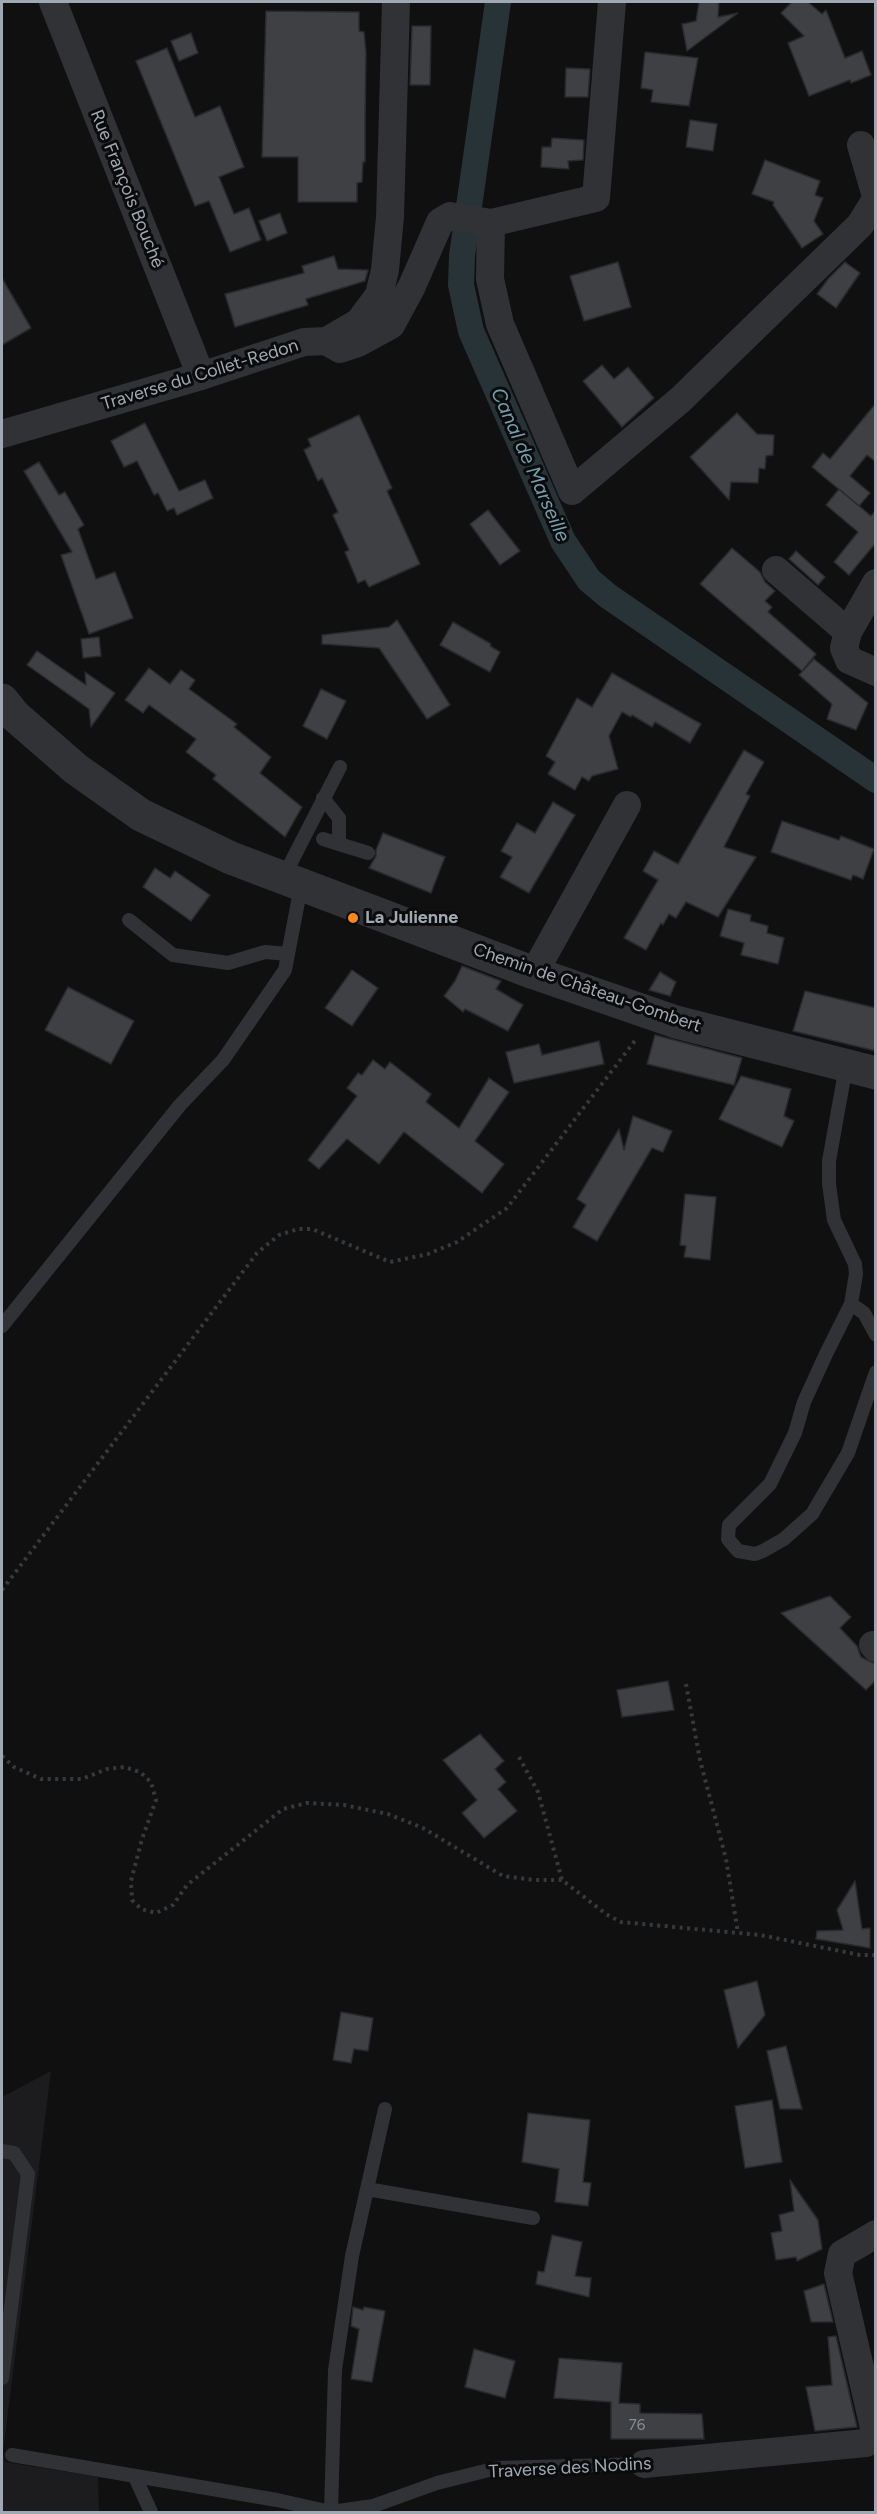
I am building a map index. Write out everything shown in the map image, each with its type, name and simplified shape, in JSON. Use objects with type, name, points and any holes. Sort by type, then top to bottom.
[{"type":"street","name":"Rue François Bouché","points":[[53,2],[201,376]]},
{"type":"street","points":[[326,341],[358,322],[379,295],[385,270],[390,217],[396,2]]},
{"type":"street","name":"Traverse du Collet-Redon","points":[[2,434],[201,376],[304,342],[326,341],[340,349],[358,343],[391,325],[412,286],[440,222],[450,216],[491,223],[596,198],[612,2]]},
{"type":"street","points":[[491,223],[490,279],[500,324],[573,491],[680,400],[860,225],[876,198],[861,145]]},
{"type":"street","points":[[776,570],[848,632]]},
{"type":"street","points":[[876,583],[848,632],[844,648],[849,660],[876,672]]},
{"type":"street","name":"Chemin de Château-Gombert","points":[[2,700],[15,716],[76,769],[141,815],[231,858],[534,973],[654,1015],[861,1070]]},
{"type":"street","points":[[534,973],[627,805]]},
{"type":"street","name":"Traverse des Nodins","points":[[644,2464],[866,2443],[872,2439],[875,2432],[838,2273],[842,2254],[876,2234]]},
{"type":"lane","points":[[2,1326],[180,1105],[223,1060],[285,970],[292,881],[323,798],[340,767]]},
{"type":"lane","points":[[323,798],[339,818],[339,844]]},
{"type":"lane","points":[[323,839],[368,853]]},
{"type":"lane","points":[[129,920],[173,955],[228,963],[266,952],[288,954]]},
{"type":"lane","points":[[861,1070],[828,1161],[834,1220],[855,1264],[856,1274],[851,1304],[804,1402],[795,1433],[770,1484],[729,1525],[728,1539],[738,1551],[755,1554],[769,1548],[784,1539],[812,1514],[848,1453],[876,1372]]},
{"type":"lane","points":[[851,1304],[864,1313],[876,1335]]},
{"type":"lane","points":[[331,2512],[335,2370],[352,2256],[385,2109]]},
{"type":"lane","points":[[2,2151],[14,2153],[28,2174],[2,2378]]},
{"type":"lane","points":[[367,2189],[533,2218]]},
{"type":"lane","name":"Traverse des Nodins","points":[[12,2455],[277,2500],[331,2512],[374,2506],[437,2483],[497,2468],[644,2464]]},
{"type":"lane","points":[[135,2477],[151,2512]]},
{"type":"path","points":[[2,1590],[257,1253],[279,1235],[298,1229],[312,1229],[390,1262],[428,1254],[457,1242],[507,1208],[654,1015]]},
{"type":"path","points":[[686,1684],[700,1760],[726,1859],[738,1933]]},
{"type":"path","points":[[2,1756],[14,1767],[41,1779],[82,1779],[108,1769],[124,1767],[140,1772],[151,1782],[156,1800],[142,1839],[131,1881],[132,1900],[141,1910],[156,1913],[173,1905],[187,1885],[283,1809],[307,1803],[344,1805],[388,1814],[423,1828],[503,1875],[534,1880],[562,1880]]},
{"type":"path","points":[[519,1757],[538,1792],[562,1880],[606,1914],[621,1922],[760,1935],[860,1955],[876,1955]]},
{"type":"shaded area","points":[[51,2071],[3,2452],[5,2462],[98,2477],[99,2512],[2,2512],[2,2097]]},
{"type":"building","points":[[699,2],[719,2],[718,17],[738,13],[687,51],[682,24],[696,21]]},
{"type":"building","points":[[792,2],[808,2],[822,14],[826,10],[845,58],[862,51],[871,75],[851,83],[850,80],[809,96],[788,43],[804,36],[781,13]]},
{"type":"building","points":[[266,11],[359,12],[359,31],[364,32],[366,53],[365,162],[363,162],[362,182],[357,183],[357,202],[298,202],[298,157],[262,157]]},
{"type":"building","points":[[412,26],[431,26],[430,85],[410,85]]},
{"type":"building","points":[[191,33],[198,53],[179,61],[171,41]]},
{"type":"building","points":[[167,48],[195,117],[220,106],[244,167],[219,177],[234,214],[249,208],[261,240],[230,252],[209,201],[195,206],[136,61]]},
{"type":"building","points":[[645,52],[698,58],[689,106],[651,102],[653,90],[641,88]]},
{"type":"building","points":[[566,68],[590,69],[588,97],[565,97]]},
{"type":"building","points":[[690,120],[717,124],[713,151],[686,147]]},
{"type":"building","points":[[552,138],[584,140],[583,160],[568,161],[569,169],[541,167],[542,147],[551,147]]},
{"type":"building","points":[[765,160],[820,181],[815,195],[823,198],[814,221],[823,234],[802,248],[773,205],[774,202],[752,194]]},
{"type":"building","points":[[280,213],[287,233],[267,241],[259,221]]},
{"type":"building","points":[[334,256],[338,269],[368,270],[365,281],[306,299],[308,305],[235,327],[225,294],[304,273],[302,266]]},
{"type":"building","points":[[618,262],[631,307],[584,321],[570,276]]},
{"type":"building","points":[[845,262],[860,273],[836,308],[817,294]]},
{"type":"building","points":[[2,278],[31,328],[2,345]]},
{"type":"building","points":[[602,365],[614,379],[628,367],[654,398],[622,427],[583,381]]},
{"type":"building","points":[[876,403],[876,462],[867,455],[850,476],[870,493],[859,506],[812,467],[823,453],[830,459]]},
{"type":"building","points":[[737,413],[757,434],[774,435],[773,455],[766,456],[765,469],[759,468],[758,483],[731,482],[729,500],[690,457]]},
{"type":"building","points":[[359,415],[392,488],[387,491],[420,564],[369,587],[365,580],[358,583],[345,552],[349,550],[333,515],[338,512],[322,478],[318,481],[304,450],[311,446],[308,439]]},
{"type":"building","points":[[145,423],[179,491],[205,480],[213,498],[177,515],[174,508],[167,511],[158,493],[154,495],[137,461],[124,467],[111,441]]},
{"type":"building","points":[[39,462],[59,495],[65,492],[84,525],[78,529],[96,579],[115,572],[133,618],[89,634],[61,555],[72,552],[24,471]]},
{"type":"building","points":[[839,489],[871,516],[876,510],[876,546],[874,545],[849,575],[834,562],[858,532],[826,505]]},
{"type":"building","points":[[488,510],[520,551],[500,565],[470,524]]},
{"type":"building","points":[[732,548],[760,572],[765,582],[775,591],[765,601],[772,607],[768,612],[816,654],[802,671],[700,584]]},
{"type":"building","points":[[796,551],[825,577],[818,585],[789,559]]},
{"type":"building","points":[[397,620],[450,705],[427,719],[379,648],[322,644],[322,635],[389,627]]},
{"type":"building","points":[[453,622],[491,644],[490,646],[500,652],[490,672],[440,645]]},
{"type":"building","points":[[99,637],[101,656],[83,658],[81,639]]},
{"type":"building","points":[[37,651],[86,685],[85,672],[115,693],[91,727],[89,709],[27,665]]},
{"type":"building","points":[[814,659],[868,703],[856,730],[827,719],[832,704],[799,675]]},
{"type":"building","points":[[149,668],[170,684],[181,670],[195,680],[189,689],[237,724],[234,727],[271,757],[260,773],[302,807],[285,837],[213,779],[216,775],[186,752],[196,739],[149,705],[143,713],[125,700]]},
{"type":"building","points":[[612,673],[701,724],[690,743],[655,722],[652,727],[622,712],[609,736],[618,769],[592,776],[589,781],[582,777],[575,790],[548,774],[555,762],[546,756],[577,698],[592,707]]},
{"type":"building","points":[[321,689],[346,701],[327,739],[303,726]]},
{"type":"building","points":[[744,750],[764,762],[746,794],[750,796],[724,847],[756,857],[718,917],[686,902],[676,918],[669,914],[663,925],[661,923],[646,950],[624,938],[658,880],[643,871],[654,851],[678,864]]},
{"type":"building","points":[[553,802],[575,815],[529,893],[500,877],[512,857],[501,851],[517,823],[535,833]]},
{"type":"building","points":[[782,821],[839,840],[841,836],[874,849],[863,879],[853,875],[851,880],[771,852]]},
{"type":"building","points":[[383,833],[445,857],[431,893],[369,868],[376,856]]},
{"type":"building","points":[[155,868],[170,878],[175,871],[210,895],[191,921],[143,887]]},
{"type":"building","points":[[728,909],[751,915],[750,921],[768,926],[767,933],[784,938],[778,964],[741,955],[744,943],[720,936]]},
{"type":"building","points":[[462,966],[501,981],[496,989],[523,1005],[508,1031],[465,1009],[463,1012],[444,996]]},
{"type":"building","points":[[352,970],[378,988],[352,1026],[325,1008]]},
{"type":"building","points":[[660,972],[676,982],[670,996],[649,990]]},
{"type":"building","points":[[68,987],[134,1021],[111,1064],[45,1030]]},
{"type":"building","points":[[805,991],[876,1008],[876,1051],[793,1031]]},
{"type":"building","points":[[655,1035],[742,1058],[734,1085],[647,1064]]},
{"type":"building","points":[[599,1041],[604,1064],[514,1083],[506,1052],[539,1044],[542,1055]]},
{"type":"building","points":[[373,1060],[385,1069],[390,1062],[431,1094],[426,1102],[459,1128],[489,1078],[509,1092],[475,1141],[504,1164],[482,1193],[404,1132],[379,1164],[347,1139],[319,1169],[308,1160],[357,1096],[347,1088],[358,1073],[362,1075]]},
{"type":"building","points":[[741,1076],[791,1089],[784,1116],[794,1121],[782,1147],[719,1119]]},
{"type":"building","points":[[633,1116],[672,1131],[663,1152],[652,1148],[597,1241],[573,1227],[586,1205],[577,1199],[619,1129],[624,1150]]},
{"type":"building","points":[[685,1194],[716,1197],[710,1260],[684,1257],[686,1246],[680,1245]]},
{"type":"building","points":[[830,1596],[851,1617],[840,1628],[857,1646],[861,1657],[876,1664],[876,1680],[866,1690],[781,1613]]},
{"type":"building","points":[[668,1681],[674,1710],[622,1717],[617,1690]]},
{"type":"building","points":[[480,1734],[504,1761],[495,1769],[506,1782],[498,1789],[517,1811],[484,1838],[462,1813],[477,1800],[443,1760]]},
{"type":"building","points":[[855,1881],[862,1929],[870,1928],[870,1948],[816,1939],[817,1931],[843,1930],[837,1910]]},
{"type":"building","points":[[757,1981],[765,2015],[738,2048],[724,1990]]},
{"type":"building","points":[[341,2012],[373,2018],[368,2051],[354,2049],[351,2063],[333,2060]]},
{"type":"building","points":[[786,2046],[802,2109],[780,2109],[767,2051]]},
{"type":"building","points":[[772,2100],[782,2162],[745,2168],[735,2106]]},
{"type":"building","points":[[528,2113],[590,2120],[583,2182],[591,2183],[588,2206],[555,2202],[559,2169],[522,2162]]},
{"type":"building","points":[[790,2180],[818,2220],[822,2249],[797,2261],[796,2257],[776,2260],[771,2233],[782,2231],[779,2215],[794,2211]]},
{"type":"building","points":[[552,2235],[582,2242],[575,2276],[591,2278],[589,2297],[536,2284],[538,2271],[544,2272]]},
{"type":"building","points":[[824,2284],[833,2322],[811,2322],[804,2291]]},
{"type":"building","points":[[353,2307],[385,2311],[372,2382],[351,2379],[359,2329],[351,2326]]},
{"type":"building","points":[[836,2336],[857,2427],[815,2431],[806,2387],[832,2385],[828,2337]]},
{"type":"building","points":[[474,2349],[515,2361],[505,2398],[465,2387]]},
{"type":"building","points":[[559,2358],[622,2363],[619,2403],[640,2404],[640,2413],[702,2414],[704,2439],[611,2439],[611,2402],[554,2398]]},
{"type":"waterway","name":"Canal de Marseille","points":[[498,2],[462,256],[461,285],[471,331],[563,541],[589,580],[608,596],[876,780]]},
{"type":"place","name":"La Julienne","points":[[353,918]]}]
